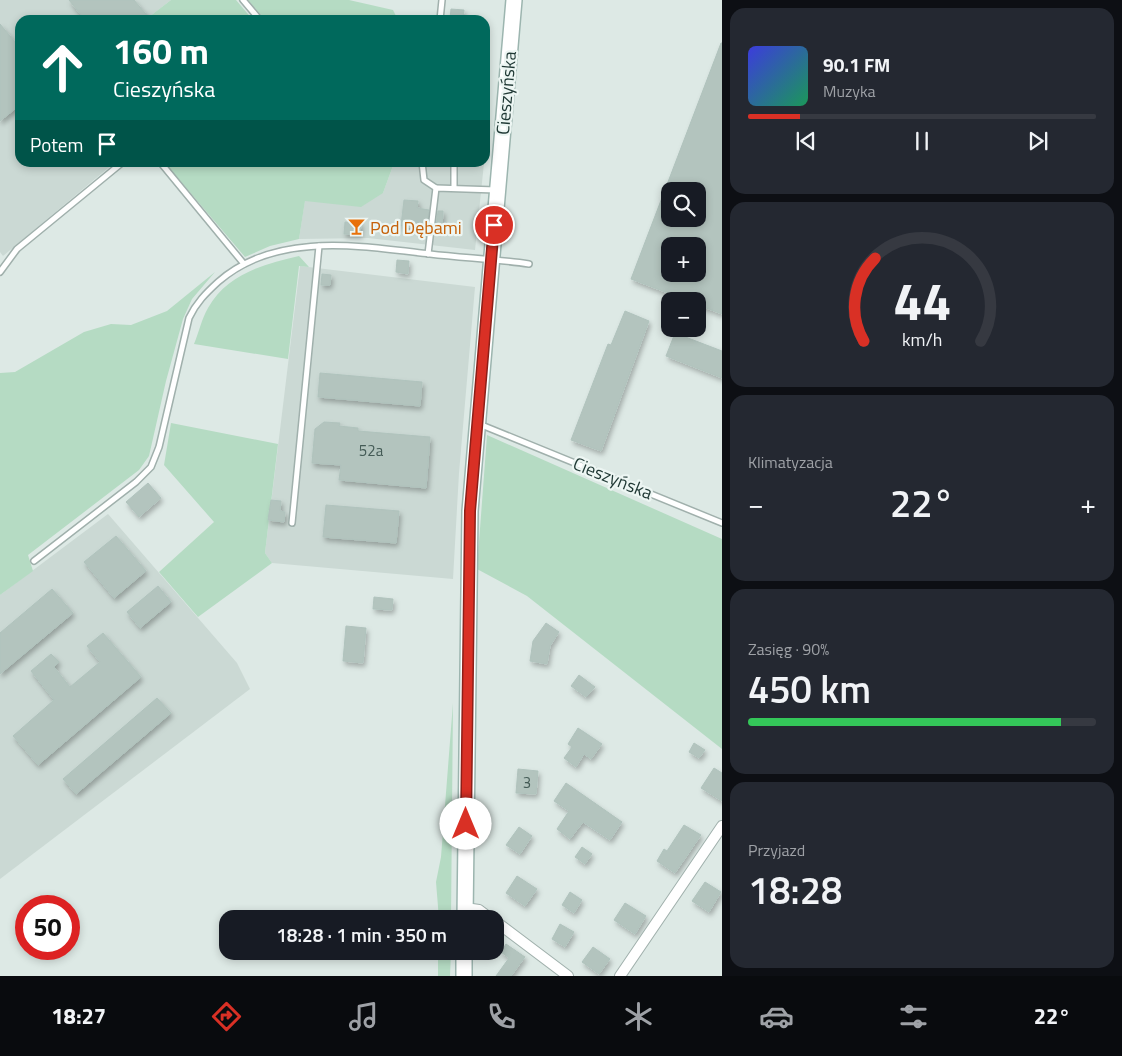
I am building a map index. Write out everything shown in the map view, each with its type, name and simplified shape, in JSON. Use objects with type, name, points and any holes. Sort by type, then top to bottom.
[{"type":"main road","name":"Cieszyńska","points":[[465,910],[468,553],[476,424],[514,0]]},
{"type":"main road","points":[[464,960],[464,976]]},
{"type":"street","points":[[620,976],[722,826]]},
{"type":"street","points":[[504,928],[568,976]]},
{"type":"lane","points":[[243,0],[256,15]]},
{"type":"lane","points":[[440,15],[442,0]]},
{"type":"lane","points":[[0,272],[17,249],[117,167]]},
{"type":"lane","points":[[164,167],[244,264]]},
{"type":"lane","points":[[423,167],[424,180],[436,188],[454,187],[497,190]]},
{"type":"lane","points":[[454,167],[454,187]]},
{"type":"lane","points":[[428,254],[436,188]]},
{"type":"lane","points":[[34,561],[136,482],[151,467],[159,446],[189,318],[193,309],[199,300],[226,275],[244,264],[274,253],[319,246],[360,245],[529,264]]},
{"type":"lane","points":[[292,523],[319,246]]},
{"type":"lane","name":"Cieszyńska","points":[[476,424],[722,523]]},
{"type":"shaded area","points":[[0,0],[171,0],[152,15],[15,15],[15,167],[109,167],[3,256],[0,252]]},
{"type":"shaded area","points":[[393,167],[484,167],[475,250],[368,238],[299,239],[305,200],[383,193]]},
{"type":"shaded area","points":[[300,266],[475,287],[459,473],[453,579],[272,563],[265,553]]},
{"type":"shaded area","points":[[108,514],[237,663],[250,689],[0,879],[0,595]]},
{"type":"green space","points":[[171,0],[236,0],[249,15],[152,15]]},
{"type":"green space","points":[[248,0],[349,0],[393,10],[396,15],[261,15]]},
{"type":"green space","points":[[168,167],[393,167],[383,193],[361,207],[305,201],[299,239],[270,246],[245,257]]},
{"type":"green space","points":[[299,256],[309,267],[299,266],[288,359],[194,344],[208,308],[225,287],[247,272]]},
{"type":"green space","points":[[215,272],[192,299],[183,319],[166,381],[149,456],[139,470],[28,555],[33,571],[0,595],[0,373],[15,372],[84,332],[111,324],[131,325],[167,311]]},
{"type":"green space","points":[[171,423],[278,444],[265,553],[272,563],[198,617],[159,572],[214,522],[164,465]]},
{"type":"green space","points":[[487,435],[722,539],[722,749],[527,596],[477,569]]},
{"type":"green space","points":[[453,703],[451,910],[438,910],[436,882],[441,857]]},
{"type":"green space","points":[[438,960],[451,960],[450,976],[438,976]]},
{"type":"building","points":[[69,0],[134,0],[147,15],[81,15]]},
{"type":"building","points":[[451,9],[464,10],[463,15],[450,15]]},
{"type":"building","points":[[0,24],[15,42],[15,109],[0,121]]},
{"type":"building","points":[[722,43],[722,314],[706,308],[706,292],[665,292],[631,279],[661,200],[661,227],[706,227],[706,182],[668,182]]},
{"type":"building","points":[[404,200],[418,201],[417,208],[429,210],[427,226],[416,224],[415,228],[401,226]]},
{"type":"building","points":[[438,211],[443,211],[442,228],[436,227]]},
{"type":"building","points":[[345,222],[361,223],[360,235],[344,234]]},
{"type":"building","points":[[397,260],[409,261],[408,274],[396,272]]},
{"type":"building","points":[[322,274],[331,275],[330,285],[321,285]]},
{"type":"building","points":[[625,311],[649,321],[601,451],[571,440],[608,344],[611,345]]},
{"type":"building","points":[[673,337],[685,337],[722,351],[722,378],[666,356]]},
{"type":"building","points":[[320,373],[422,382],[420,406],[318,397]]},
{"type":"building","points":[[324,422],[340,423],[339,426],[358,428],[358,431],[430,437],[426,488],[339,480],[341,465],[312,463],[315,429]]},
{"type":"building","points":[[148,483],[161,498],[139,517],[126,502]]},
{"type":"building","points":[[271,500],[281,501],[280,511],[285,512],[284,522],[268,520]]},
{"type":"building","points":[[326,505],[399,511],[396,543],[323,537]]},
{"type":"building","points":[[116,536],[146,571],[114,598],[84,562]]},
{"type":"building","points":[[158,586],[171,602],[140,628],[127,612]]},
{"type":"building","points":[[52,589],[73,613],[0,674],[0,633]]},
{"type":"building","points":[[374,597],[393,599],[392,610],[373,609]]},
{"type":"building","points":[[546,623],[559,632],[550,646],[547,664],[530,661],[533,641]]},
{"type":"building","points":[[346,626],[366,628],[363,663],[343,661]]},
{"type":"building","points":[[103,633],[141,677],[38,765],[13,736],[54,700],[31,671],[51,654],[59,662],[54,667],[70,687],[100,662],[87,646]]},
{"type":"building","points":[[579,675],[595,687],[586,697],[571,686]]},
{"type":"building","points":[[157,698],[171,713],[76,794],[63,779]]},
{"type":"building","points":[[578,728],[602,744],[591,759],[584,754],[576,767],[564,758],[572,747],[568,744]]},
{"type":"building","points":[[694,743],[705,750],[699,758],[689,752]]},
{"type":"building","points":[[714,768],[722,773],[722,801],[701,788]]},
{"type":"building","points":[[518,769],[538,771],[536,794],[516,793]]},
{"type":"building","points":[[566,783],[622,822],[610,840],[583,822],[570,839],[557,829],[569,811],[554,801]]},
{"type":"building","points":[[684,825],[701,835],[675,873],[657,861],[664,849],[667,851]]},
{"type":"building","points":[[519,827],[532,836],[520,854],[506,845]]},
{"type":"building","points":[[582,847],[592,854],[585,864],[575,857]]},
{"type":"building","points":[[517,876],[537,889],[525,906],[506,893]]},
{"type":"building","points":[[705,882],[721,892],[709,912],[692,901]]},
{"type":"building","points":[[570,892],[582,900],[574,913],[562,905]]},
{"type":"building","points":[[625,903],[646,916],[635,934],[614,920]]},
{"type":"building","points":[[560,924],[574,932],[565,947],[552,939]]},
{"type":"building","points":[[506,944],[525,957],[511,976],[496,976],[509,958],[504,954]]},
{"type":"building","points":[[593,947],[610,959],[599,974],[582,962]]},
{"type":"place","name":"Pod Dębami","points":[[356,227]]},
{"type":"route","points":[[466,824],[467,567],[475,440],[494,225]]}]
